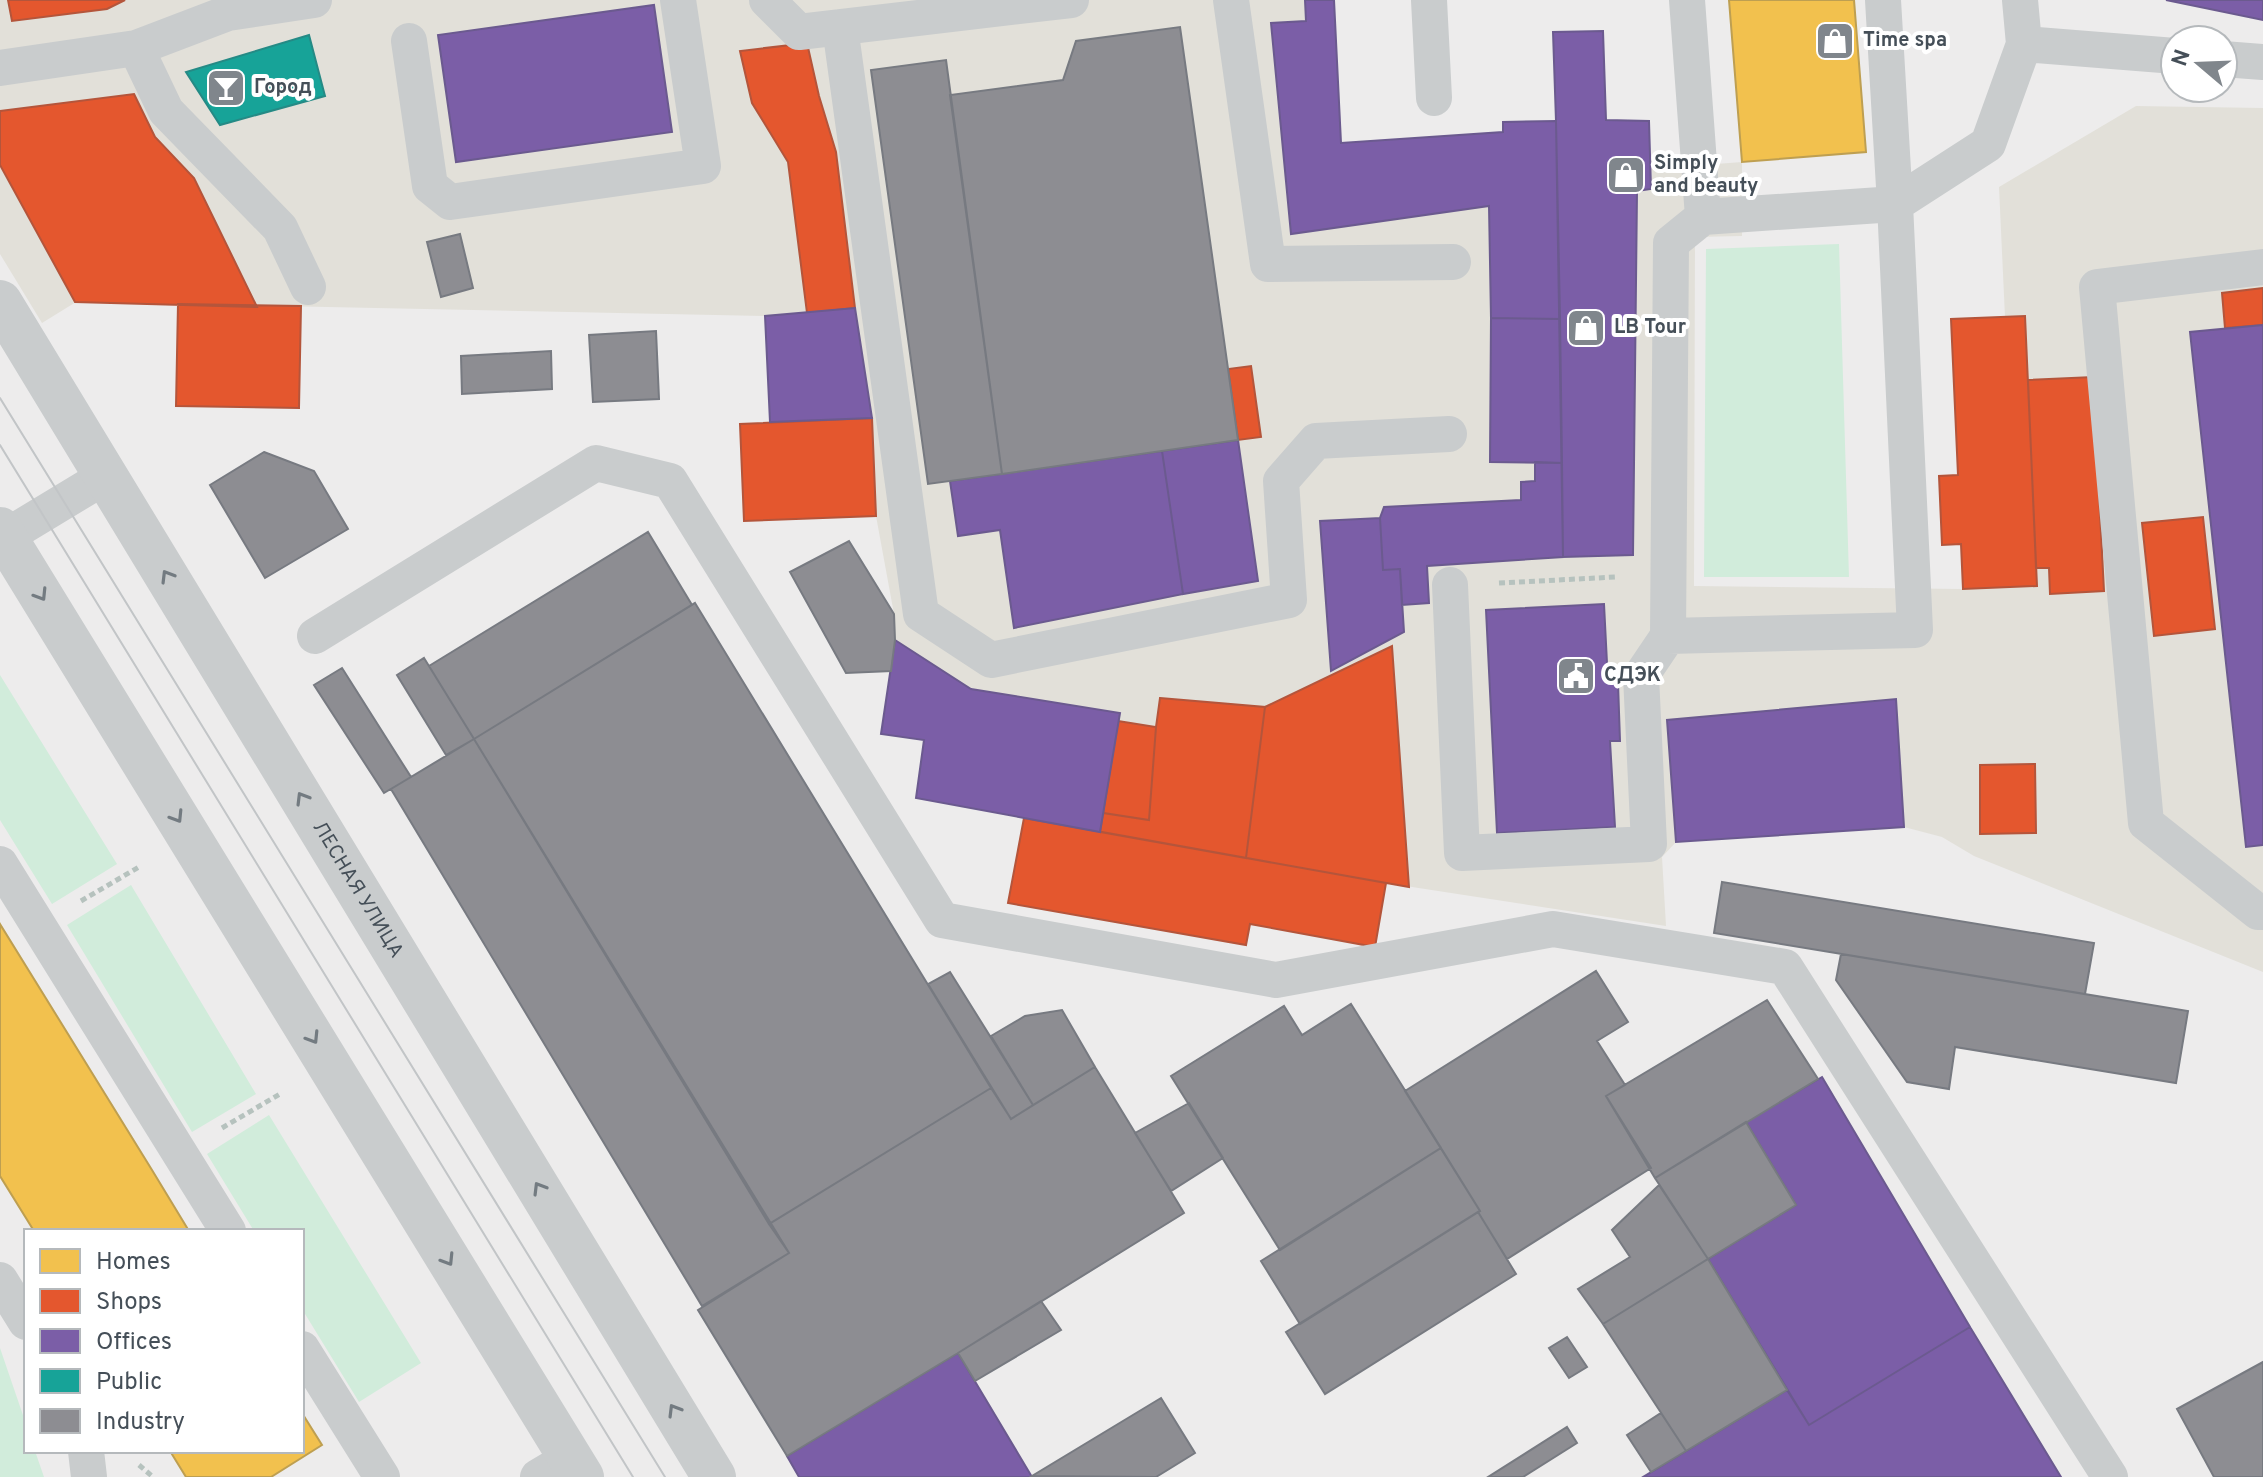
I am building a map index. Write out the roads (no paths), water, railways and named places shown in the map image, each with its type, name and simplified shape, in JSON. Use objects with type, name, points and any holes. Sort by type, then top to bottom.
[{"type":"street","name":"ЛЕСНАЯ УЛИЦА","points":[[0,302],[714,1477]]},
{"type":"street","points":[[2,535],[563,1471]]},
{"type":"lane","points":[[0,68],[136,48],[228,13],[314,0]]},
{"type":"lane","points":[[409,41],[430,186],[450,202],[703,166],[678,0]]},
{"type":"lane","points":[[767,0],[799,32],[1071,0]]},
{"type":"lane","points":[[1231,0],[1268,264],[1453,262]]},
{"type":"lane","points":[[1429,0],[1434,98]]},
{"type":"lane","points":[[1687,0],[1703,217]]},
{"type":"lane","points":[[1668,636],[1915,630],[1883,0]]},
{"type":"lane","points":[[1450,585],[1462,853],[1649,844],[1641,676],[1668,636],[1671,243],[1703,217],[1895,204],[1988,144],[2024,44],[2020,0]]},
{"type":"lane","points":[[840,27],[921,614],[991,660],[1289,600],[1281,481],[1316,441],[1449,434]]},
{"type":"lane","points":[[2024,44],[2159,55]]},
{"type":"lane","points":[[136,48],[166,111],[280,228],[308,287]]},
{"type":"lane","points":[[2239,60],[2263,62]]},
{"type":"lane","points":[[2263,267],[2097,287],[2146,823],[2258,912],[2263,912]]},
{"type":"lane","points":[[315,636],[596,463],[670,481],[942,920],[1276,980],[1553,929],[1785,967],[2110,1477]]},
{"type":"lane","points":[[2,535],[106,476]]},
{"type":"lane","points":[[0,864],[227,1229]]},
{"type":"lane","points":[[0,1280],[24,1319]]},
{"type":"lane","points":[[304,1352],[382,1477]]},
{"type":"lane","points":[[86,1453],[89,1477]]},
{"type":"tram line","points":[[0,398],[665,1477]]},
{"type":"tram line","points":[[0,445],[633,1477]]},
{"type":"place","name":"Time spa","points":[[1835,41]]},
{"type":"place","name":"Город","points":[[226,88]]},
{"type":"place","name":"Simply and beauty","points":[[1626,175]]},
{"type":"place","name":"LB Tour","points":[[1586,328]]},
{"type":"place","name":"СДЭК","points":[[1576,676]]}]
